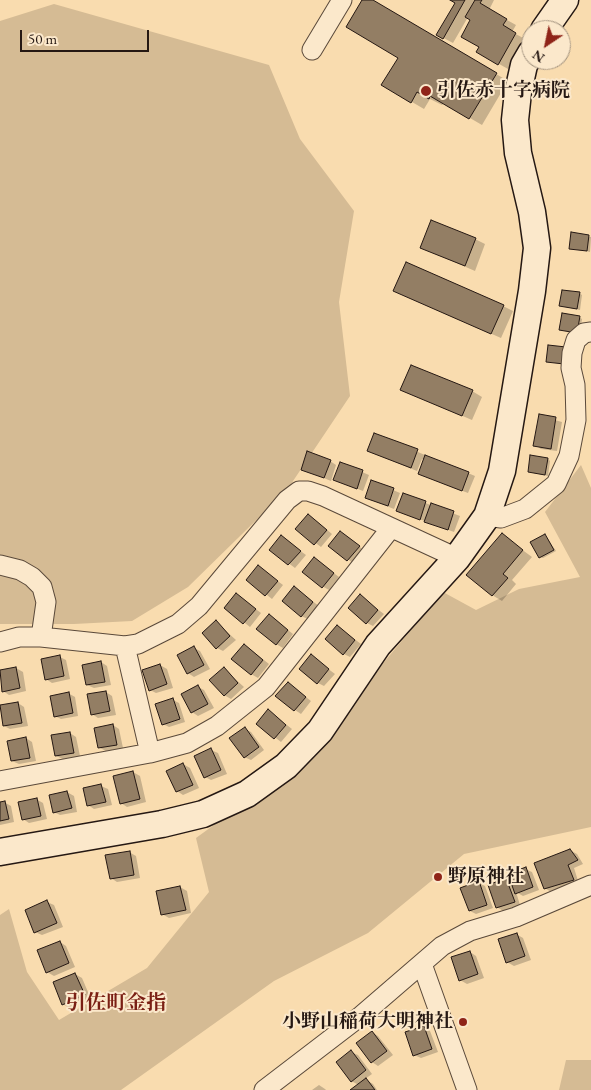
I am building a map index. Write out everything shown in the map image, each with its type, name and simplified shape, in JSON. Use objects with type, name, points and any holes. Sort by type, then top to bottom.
[{"type":"street","points":[[312,50],[342,0]]},
{"type":"street","points":[[551,20],[565,0]]},
{"type":"street","points":[[0,852],[195,816],[247,794],[286,766],[320,731],[378,644],[457,558],[487,516],[502,471],[532,291],[536,248],[532,212],[518,153],[515,120],[518,92],[523,70]]},
{"type":"street","points":[[487,516],[500,518],[525,509],[556,484],[569,456],[575,426],[575,385],[571,368],[572,353],[576,340],[584,333],[591,332]]},
{"type":"street","points":[[0,642],[19,637],[41,636],[125,646],[138,644],[178,624],[199,606],[286,500],[299,491],[308,491],[323,496],[457,558]]},
{"type":"street","points":[[0,781],[150,753],[187,742],[217,726],[266,687],[391,528]]},
{"type":"street","points":[[0,565],[20,570],[32,577],[42,587],[46,602],[41,636]]},
{"type":"street","points":[[125,646],[150,753]]},
{"type":"street","points":[[264,1090],[362,1015],[442,946],[470,931],[516,917],[591,885]]},
{"type":"street","points":[[422,964],[467,1090]]},
{"type":"shaded area","points":[[54,4],[269,65],[300,139],[354,211],[339,302],[350,396],[287,490],[188,587],[132,621],[74,624],[0,624],[0,21]]},
{"type":"shaded area","points":[[581,465],[591,488],[591,827],[464,854],[368,933],[274,981],[121,1090],[0,1090],[0,915],[9,909],[27,972],[59,1020],[147,968],[209,892],[196,838],[299,763],[443,592],[476,610],[519,589],[580,577],[545,512]]},
{"type":"shaded area","points":[[566,1060],[591,1060],[591,1090],[559,1090]]},
{"type":"building","points":[[362,0],[373,0],[497,73],[469,119],[430,96],[429,99],[417,92],[411,103],[381,85],[398,58],[346,27]]},
{"type":"building","points":[[450,0],[465,0],[443,39],[436,35],[455,3]]},
{"type":"building","points":[[475,0],[482,0],[480,3],[507,19],[503,25],[516,33],[498,65],[476,52],[479,47],[461,37],[470,20],[465,17]]},
{"type":"building","points":[[431,220],[476,238],[465,266],[420,248]]},
{"type":"building","points":[[571,232],[589,235],[587,251],[569,249]]},
{"type":"building","points":[[406,262],[504,305],[491,334],[393,291]]},
{"type":"building","points":[[562,290],[580,292],[577,309],[559,306]]},
{"type":"building","points":[[562,313],[580,316],[577,333],[559,330]]},
{"type":"building","points":[[548,345],[566,347],[564,364],[546,362]]},
{"type":"building","points":[[411,365],[473,390],[462,416],[400,390]]},
{"type":"building","points":[[539,414],[556,417],[551,449],[533,446]]},
{"type":"building","points":[[374,433],[418,449],[411,468],[367,451]]},
{"type":"building","points":[[307,451],[331,460],[324,478],[301,470]]},
{"type":"building","points":[[425,455],[469,472],[462,491],[418,474]]},
{"type":"building","points":[[530,455],[548,458],[545,475],[528,472]]},
{"type":"building","points":[[340,462],[363,470],[357,489],[333,480]]},
{"type":"building","points":[[371,480],[394,488],[388,506],[365,498]]},
{"type":"building","points":[[403,493],[426,501],[420,520],[396,511]]},
{"type":"building","points":[[431,503],[454,511],[448,530],[424,522]]},
{"type":"building","points":[[308,514],[327,530],[314,545],[295,529]]},
{"type":"building","points":[[340,531],[360,546],[347,561],[328,546]]},
{"type":"building","points":[[502,533],[523,550],[503,574],[508,578],[492,596],[466,575]]},
{"type":"building","points":[[545,534],[554,550],[539,558],[530,542]]},
{"type":"building","points":[[281,535],[301,551],[288,565],[269,550]]},
{"type":"building","points":[[314,557],[334,573],[322,588],[302,572]]},
{"type":"building","points":[[258,565],[278,581],[265,596],[246,580]]},
{"type":"building","points":[[294,586],[313,602],[301,617],[282,601]]},
{"type":"building","points":[[236,593],[256,609],[243,624],[224,608]]},
{"type":"building","points":[[360,594],[378,610],[366,624],[348,608]]},
{"type":"building","points":[[269,614],[288,630],[276,645],[256,629]]},
{"type":"building","points":[[216,620],[230,636],[216,649],[202,633]]},
{"type":"building","points":[[337,625],[355,640],[343,655],[325,639]]},
{"type":"building","points":[[244,644],[263,660],[251,675],[231,659]]},
{"type":"building","points":[[194,646],[204,665],[187,674],[177,655]]},
{"type":"building","points":[[311,654],[329,669],[317,684],[299,669]]},
{"type":"building","points":[[60,655],[64,676],[45,680],[41,659]]},
{"type":"building","points":[[101,661],[105,682],[86,685],[82,665]]},
{"type":"building","points":[[160,664],[167,684],[149,691],[142,670]]},
{"type":"building","points":[[16,667],[20,688],[2,692],[0,670]]},
{"type":"building","points":[[224,667],[238,683],[224,696],[209,680]]},
{"type":"building","points":[[288,682],[306,697],[294,711],[275,696]]},
{"type":"building","points":[[198,685],[208,704],[191,713],[181,694]]},
{"type":"building","points":[[106,691],[110,711],[91,715],[87,694]]},
{"type":"building","points":[[69,692],[73,713],[54,717],[50,696]]},
{"type":"building","points":[[173,698],[180,719],[162,725],[155,704]]},
{"type":"building","points":[[18,702],[22,723],[3,726],[0,705]]},
{"type":"building","points":[[268,709],[286,725],[274,739],[256,724]]},
{"type":"building","points":[[113,724],[117,745],[98,748],[94,728]]},
{"type":"building","points":[[245,727],[259,747],[244,758],[229,738]]},
{"type":"building","points":[[70,732],[74,753],[55,756],[51,735]]},
{"type":"building","points":[[26,737],[30,758],[11,761],[7,741]]},
{"type":"building","points":[[211,748],[221,770],[204,778],[194,756]]},
{"type":"building","points":[[183,763],[193,785],[176,792],[166,771]]},
{"type":"building","points":[[133,771],[140,799],[120,804],[113,776]]},
{"type":"building","points":[[101,784],[106,802],[87,806],[83,788]]},
{"type":"building","points":[[67,791],[72,808],[53,813],[49,795]]},
{"type":"building","points":[[37,798],[41,816],[22,820],[18,802]]},
{"type":"building","points":[[5,801],[9,819],[0,821],[0,802]]},
{"type":"building","points":[[570,849],[578,860],[568,865],[574,880],[544,889],[534,863]]},
{"type":"building","points":[[130,851],[134,875],[110,879],[105,855]]},
{"type":"building","points":[[526,867],[533,887],[515,894],[508,874]]},
{"type":"building","points":[[506,878],[515,902],[496,908],[488,885]]},
{"type":"building","points":[[479,881],[487,905],[469,911],[460,888]]},
{"type":"building","points":[[180,886],[186,910],[161,915],[156,891]]},
{"type":"building","points":[[47,900],[57,923],[34,933],[25,910]]},
{"type":"building","points":[[517,933],[525,956],[506,963],[498,939]]},
{"type":"building","points":[[60,941],[69,963],[46,973],[37,950]]},
{"type":"building","points":[[470,951],[478,974],[459,981],[451,957]]},
{"type":"building","points":[[75,973],[85,995],[62,1005],[53,982]]},
{"type":"building","points":[[424,1026],[432,1049],[413,1056],[405,1032]]},
{"type":"building","points":[[372,1031],[387,1051],[371,1063],[356,1043]]},
{"type":"building","points":[[351,1050],[366,1070],[351,1082],[336,1062]]},
{"type":"building","points":[[366,1078],[375,1090],[350,1090]]},
{"type":"place","name":"引佐赤十字病院","points":[[426,91]]},
{"type":"place","name":"野原神社","points":[[438,877]]},
{"type":"place","name":"小野山稲荷大明神社","points":[[463,1022]]},
{"type":"district","name":"引佐町金指","points":[[116,1004]]}]
